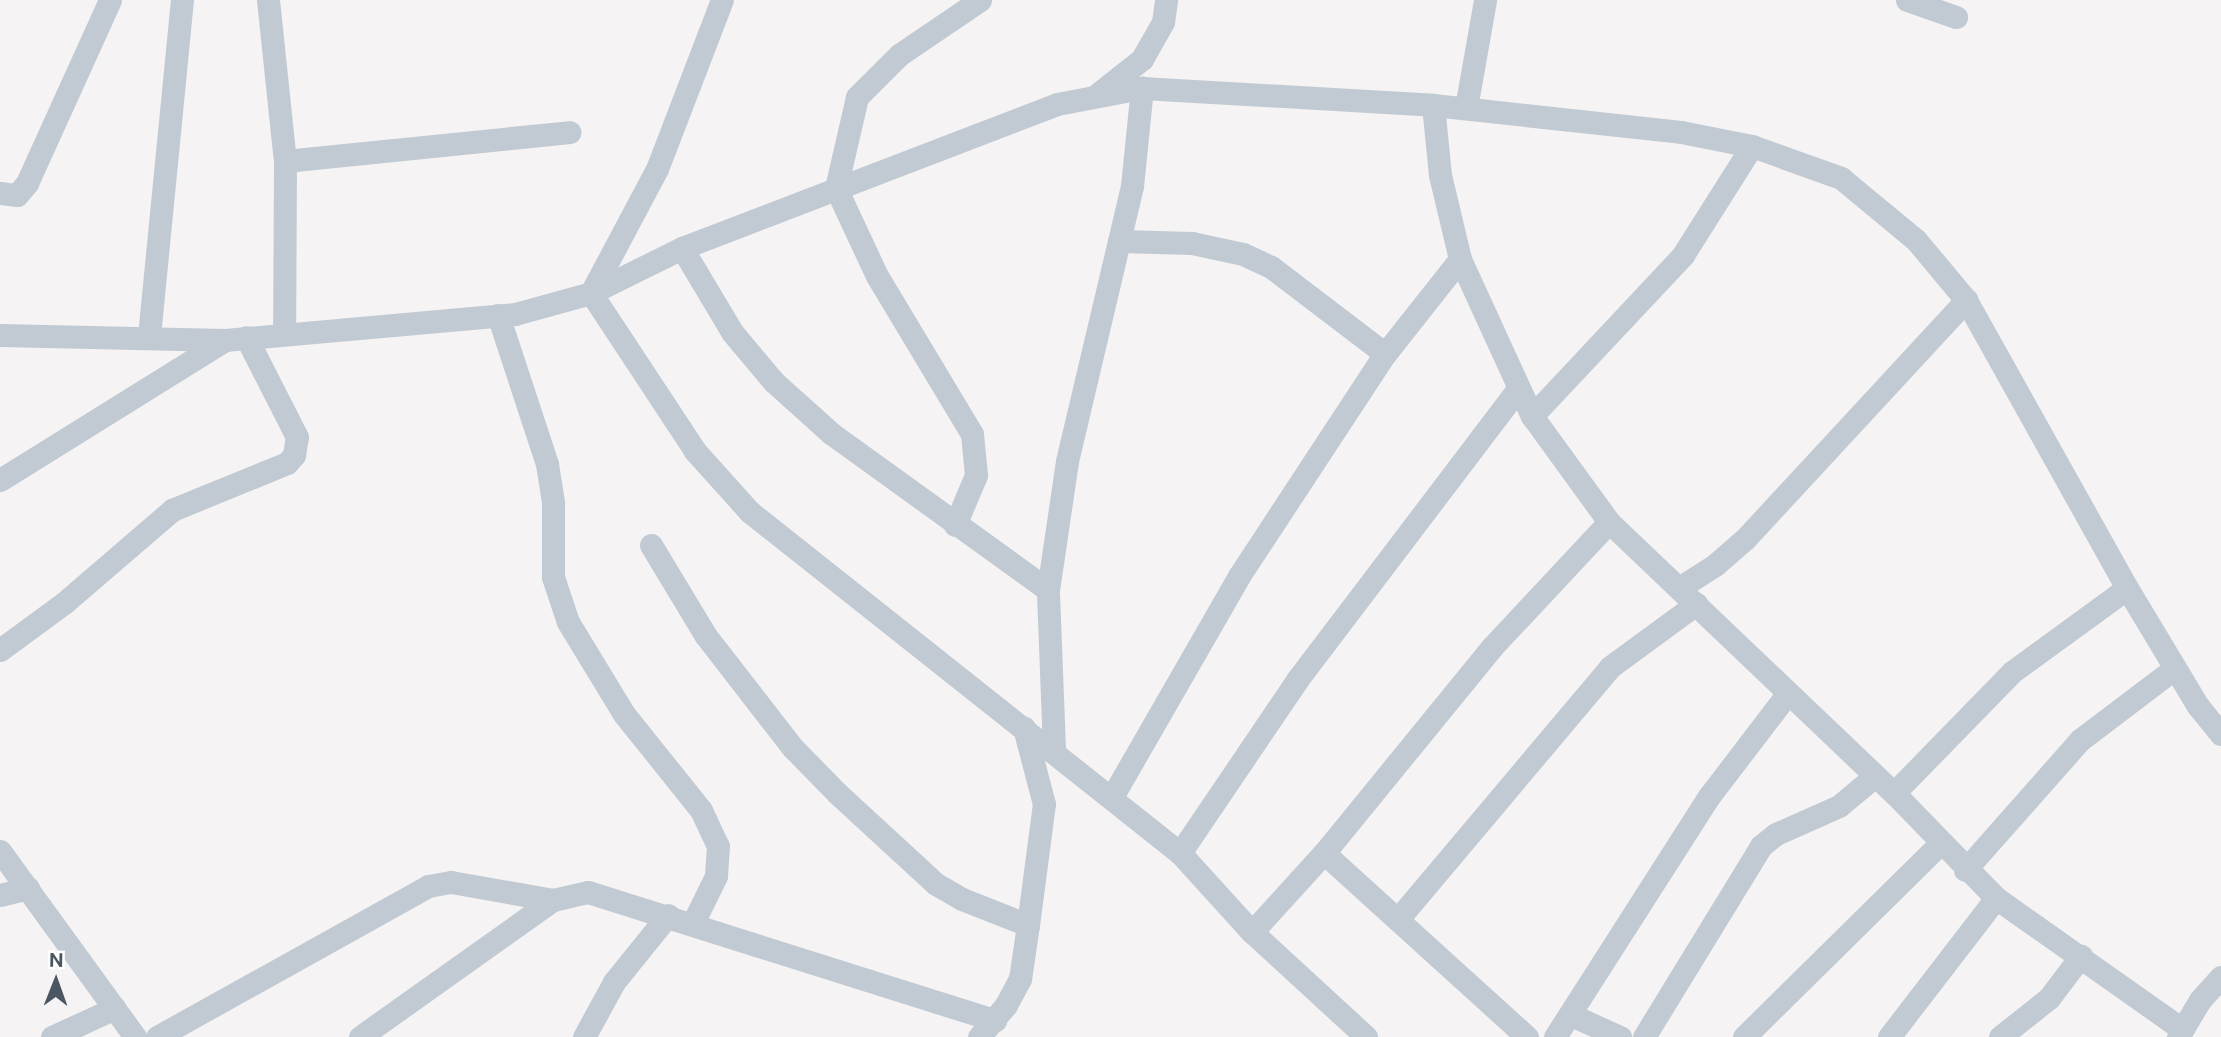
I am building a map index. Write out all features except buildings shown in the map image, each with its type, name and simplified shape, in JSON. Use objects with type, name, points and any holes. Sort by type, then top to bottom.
[{"type":"street","points":[[0,193],[17,195],[27,183],[110,0]]},
{"type":"street","points":[[149,336],[182,0]]},
{"type":"street","points":[[268,0],[285,161],[284,334]]},
{"type":"street","points":[[591,293],[657,169],[723,0]]},
{"type":"street","points":[[955,525],[976,475],[972,434],[883,287],[836,188],[856,97],[899,55],[980,0]]},
{"type":"street","points":[[1098,94],[1142,59],[1163,22],[1166,0]]},
{"type":"street","points":[[1466,108],[1485,0]]},
{"type":"street","points":[[1907,0],[1956,17]]},
{"type":"street","points":[[0,335],[236,339],[498,315],[591,293],[682,248],[1057,104],[1098,94],[1142,88],[1433,105],[1632,124],[1752,146],[1841,178],[1916,240],[1966,300],[2127,588],[2175,668],[2221,734]]},
{"type":"street","points":[[1054,749],[1048,590],[1067,461],[1133,174],[1142,88]]},
{"type":"street","points":[[1433,105],[1440,175],[1460,259],[1532,416],[1609,522],[1894,793],[1965,870],[1996,898],[2081,956],[2180,1033],[2221,977]]},
{"type":"street","points":[[285,161],[570,132]]},
{"type":"street","points":[[1532,416],[1682,255],[1752,146]]},
{"type":"street","points":[[1119,241],[1192,243],[1243,254],[1271,267],[1385,354]]},
{"type":"street","points":[[682,248],[732,332],[774,382],[832,434],[1048,590]]},
{"type":"street","points":[[1112,797],[1238,576],[1385,354],[1460,259]]},
{"type":"street","points":[[591,293],[695,451],[750,512],[1054,749],[1180,853],[1252,932],[1366,1037]]},
{"type":"street","points":[[1679,588],[1715,565],[1745,539],[1966,300]]},
{"type":"street","points":[[498,315],[547,464],[552,503],[553,577],[568,622],[624,715],[701,810],[719,846],[716,876],[693,923]]},
{"type":"street","points":[[0,480],[236,339]]},
{"type":"street","points":[[0,650],[64,603],[172,510],[286,463],[294,455],[297,437],[236,339]]},
{"type":"street","points":[[1180,853],[1297,680],[1518,389]]},
{"type":"street","points":[[1252,932],[1324,853],[1492,647],[1609,522]]},
{"type":"street","points":[[651,545],[706,636],[793,748],[837,793],[936,884],[961,899],[1028,925]]},
{"type":"street","points":[[1894,793],[2012,672],[2127,588]]},
{"type":"street","points":[[1398,919],[1610,667],[1696,604]]},
{"type":"street","points":[[1965,870],[2080,740],[2175,668]]},
{"type":"street","points":[[1555,1037],[1572,1015],[1710,796],[1788,693]]},
{"type":"street","points":[[979,1037],[995,1020],[1020,979],[1028,925],[1044,804],[1024,728]]},
{"type":"street","points":[[1643,1037],[1761,846],[1776,834],[1839,806],[1875,776]]},
{"type":"street","points":[[1744,1037],[1940,844]]},
{"type":"street","points":[[0,851],[135,1037]]},
{"type":"street","points":[[1324,853],[1527,1037]]},
{"type":"street","points":[[157,1037],[428,886],[451,882],[553,900]]},
{"type":"street","points":[[0,895],[28,888]]},
{"type":"street","points":[[360,1037],[553,900],[588,892],[605,894],[995,1020]]},
{"type":"street","points":[[1889,1037],[1996,898]]},
{"type":"street","points":[[584,1037],[614,982],[668,915]]},
{"type":"street","points":[[2000,1037],[2049,998],[2081,956]]},
{"type":"street","points":[[52,1037],[115,1007]]},
{"type":"street","points":[[1572,1015],[1620,1037]]}]
